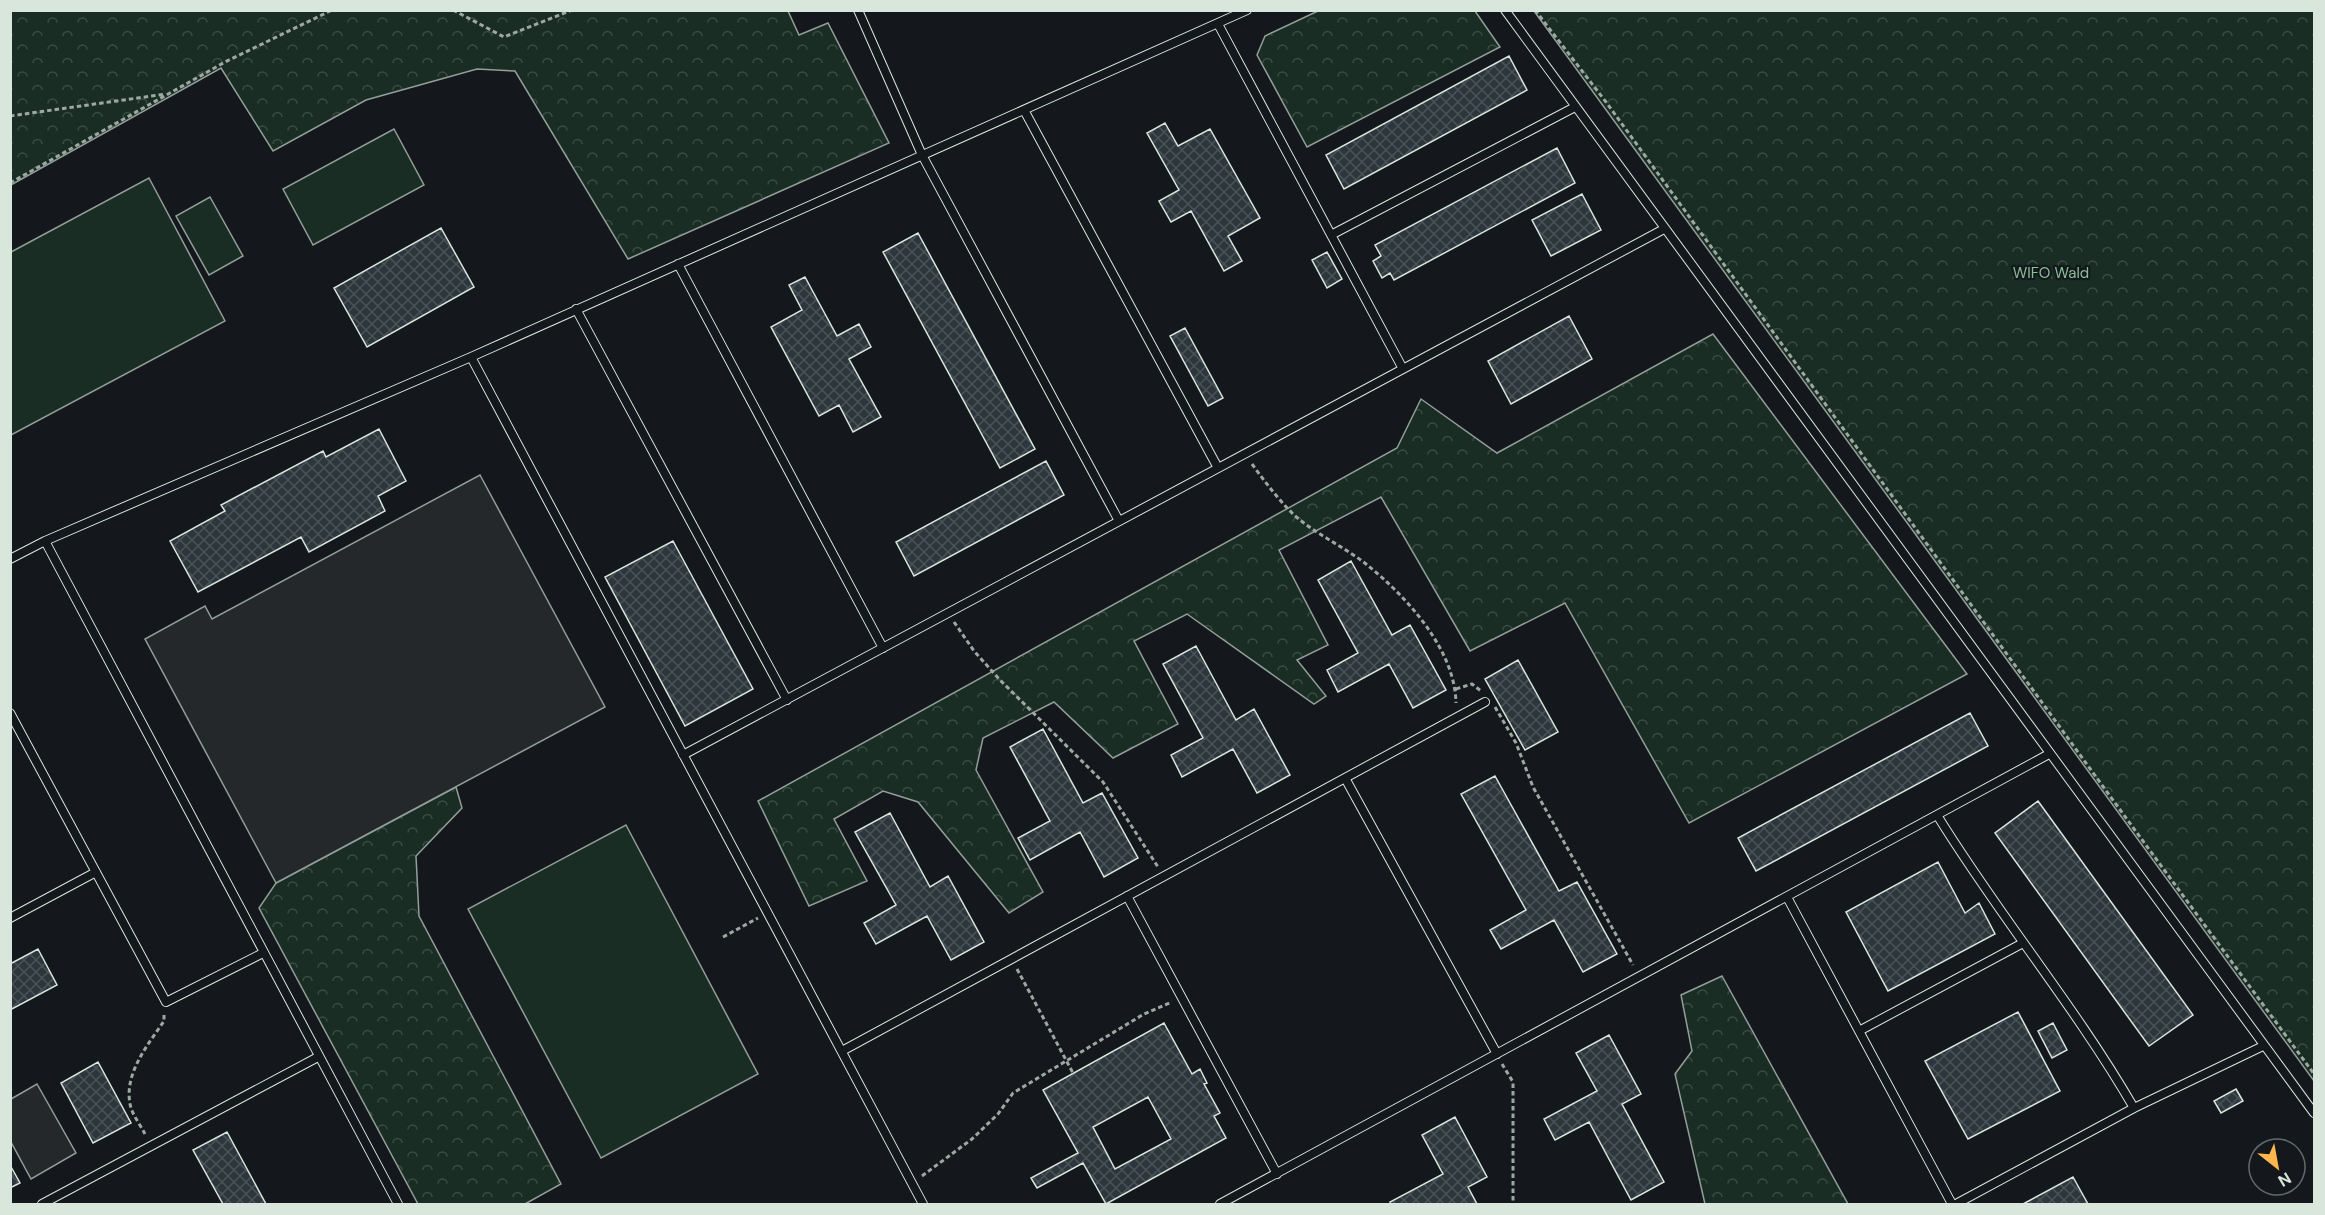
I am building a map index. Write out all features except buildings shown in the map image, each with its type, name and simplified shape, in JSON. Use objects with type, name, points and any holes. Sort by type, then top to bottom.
[{"type":"lane","points":[[858,10],[922,155],[1119,521]]},
{"type":"lane","points":[[10,559],[45,541],[471,357],[1247,10]]},
{"type":"lane","points":[[1505,10],[2314,1113]]},
{"type":"lane","points":[[1218,24],[1403,369]]},
{"type":"lane","points":[[1331,235],[1575,107]]},
{"type":"lane","points":[[1024,110],[1218,468]]},
{"type":"lane","points":[[683,755],[1664,229]]},
{"type":"lane","points":[[678,264],[883,648]]},
{"type":"lane","points":[[576,309],[787,700]]},
{"type":"lane","points":[[471,357],[923,1204]]},
{"type":"lane","points":[[45,541],[262,953],[398,1204]]},
{"type":"lane","points":[[842,1052],[1487,700]]},
{"type":"lane","points":[[10,714],[166,1002],[262,953]]},
{"type":"lane","points":[[1220,1204],[2049,754]]},
{"type":"lane","points":[[1345,778],[1497,1054]]},
{"type":"lane","points":[[1937,815],[1965,860],[2108,1063],[2134,1108]]},
{"type":"lane","points":[[10,918],[96,872]]},
{"type":"lane","points":[[1127,896],[1277,1174]]},
{"type":"lane","points":[[1787,897],[1954,1204],[2134,1108],[2263,1046]]},
{"type":"lane","points":[[1859,1031],[2023,943]]},
{"type":"lane","points":[[42,1204],[318,1057]]},
{"type":"path","points":[[10,183],[225,62],[332,10]]},
{"type":"path","points":[[453,10],[504,37],[572,10]]},
{"type":"path","points":[[1535,10],[1606,102],[2314,1074]]},
{"type":"path","points":[[10,116],[168,94]]},
{"type":"path","points":[[1245,454],[1268,487],[1295,515],[1365,563],[1394,590],[1427,629],[1450,669],[1456,689],[1457,717]]},
{"type":"path","points":[[948,613],[974,651],[1000,680],[1103,782],[1163,877]]},
{"type":"path","points":[[1456,689],[1472,684],[1487,700]]},
{"type":"path","points":[[1494,705],[1516,743],[1533,787],[1639,977]]},
{"type":"path","points":[[723,938],[767,912]]},
{"type":"path","points":[[1012,959],[1073,1073]]},
{"type":"path","points":[[912,1183],[972,1138],[998,1114],[1013,1093],[1144,1014],[1182,998]]},
{"type":"path","points":[[151,1146],[131,1108],[130,1082],[142,1053],[164,1021],[166,1002]]},
{"type":"path","points":[[1497,1054],[1513,1082],[1513,1204]]},
{"type":"green space","points":[[11,10],[788,11],[799,35],[828,23],[889,143],[628,259],[515,71],[477,69],[366,100],[273,151],[221,68],[11,185]]},
{"type":"green space","points":[[1320,10],[1475,11],[1500,47],[1307,147],[1257,55],[1265,36]]},
{"type":"green space","name":"WIFO Wald","points":[[1534,11],[2314,11],[2314,1081]]},
{"type":"green space","points":[[394,129],[424,185],[313,245],[283,189]]},
{"type":"green space","points":[[149,178],[225,321],[11,435],[11,252]]},
{"type":"green space","points":[[210,197],[243,256],[209,275],[176,216]]},
{"type":"green space","points":[[1713,334],[1967,674],[1689,823],[1565,603],[1470,651],[1381,497],[1279,550],[1328,645],[1297,660],[1326,696],[1314,704],[1187,614],[1134,641],[1178,724],[1113,758],[1054,702],[983,738],[976,770],[1043,892],[1009,913],[918,802],[883,791],[834,819],[867,881],[809,906],[758,801],[1397,448],[1421,399],[1497,453]]},
{"type":"green space","points":[[456,787],[462,808],[416,856],[419,916],[561,1184],[525,1204],[418,1204],[259,908],[276,883]]},
{"type":"green space","points":[[626,825],[758,1074],[601,1158],[468,909]]},
{"type":"green space","points":[[1722,976],[1848,1204],[1705,1204],[1675,1074],[1692,1051],[1681,995]]},
{"type":"shaded area","points":[[480,475],[605,707],[276,883],[145,639],[205,606],[212,619]]},
{"type":"shaded area","points":[[37,1084],[76,1153],[31,1179],[11,1142],[11,1099]]}]
